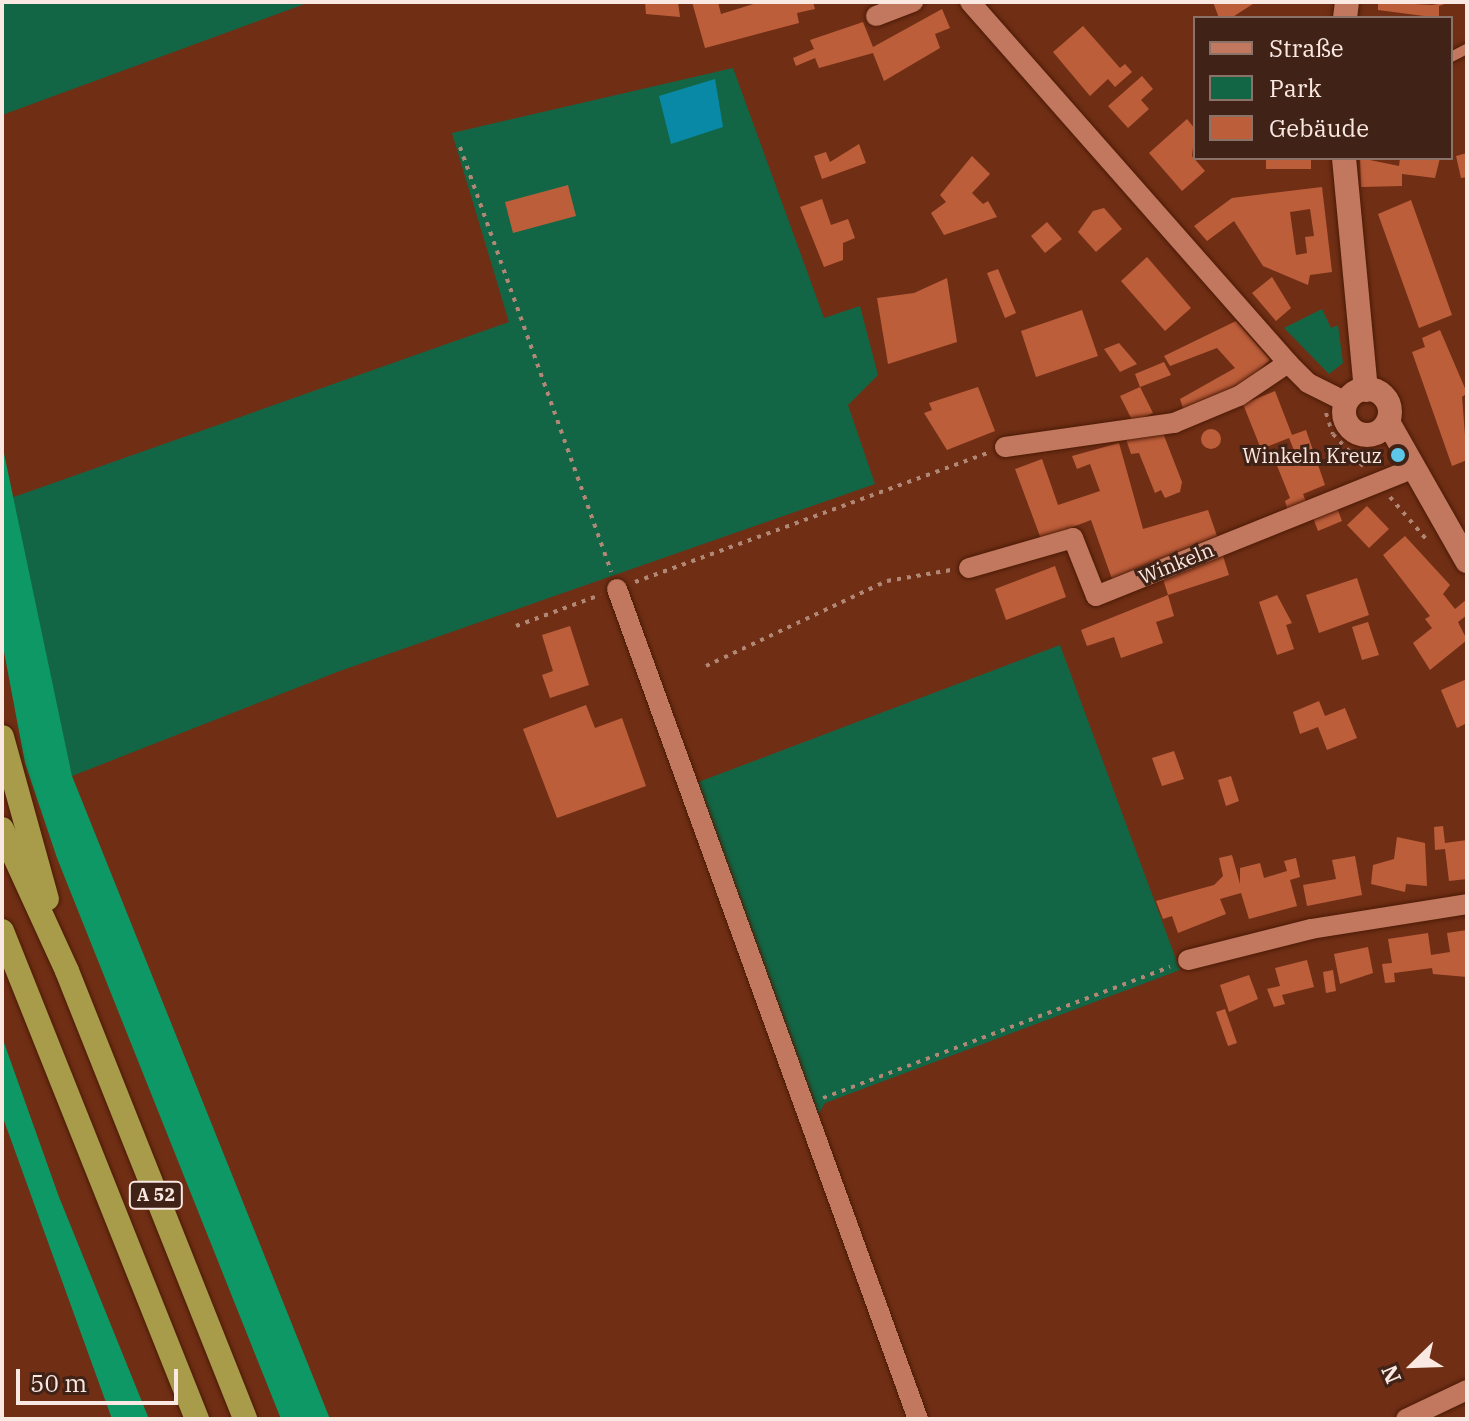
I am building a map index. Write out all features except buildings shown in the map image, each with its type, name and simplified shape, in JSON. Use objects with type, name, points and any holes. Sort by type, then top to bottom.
[{"type":"highway","points":[[2,737],[67,971]]},
{"type":"highway","name":"A 52","points":[[2,829],[67,971],[245,1419]]},
{"type":"highway","name":"A 52","points":[[2,931],[197,1419]]},
{"type":"street","points":[[876,16],[913,2]]},
{"type":"street","points":[[970,2],[1308,383],[1387,401],[1388,422],[1467,561]]},
{"type":"street","points":[[1344,160],[1356,396],[1346,419],[1361,435],[1375,434],[1388,422]]},
{"type":"street","points":[[1005,447],[1174,423],[1239,396],[1288,363]]},
{"type":"street","name":"Winkeln","points":[[969,568],[1073,538],[1096,596],[1414,468]]},
{"type":"street","points":[[617,589],[918,1419]]},
{"type":"street","points":[[1188,960],[1311,929],[1467,904]]},
{"type":"street","points":[[1406,1419],[1467,1390]]},
{"type":"path","points":[[460,147],[617,589]]},
{"type":"path","points":[[516,626],[1005,447]]},
{"type":"path","points":[[706,666],[887,581],[969,568]]},
{"type":"path","points":[[804,1105],[1188,960]]},
{"type":"green space","points":[[2,2],[310,2],[2,115]]},
{"type":"green space","points":[[733,68],[824,318],[860,306],[878,375],[848,405],[875,484],[337,672],[72,776],[11,498],[509,322],[452,133]]},
{"type":"green space","points":[[1322,309],[1331,328],[1338,325],[1343,363],[1329,374],[1284,328]]},
{"type":"green space","points":[[2,444],[72,776],[330,1419],[281,1419],[57,858],[25,763],[2,641]]},
{"type":"green space","points":[[1060,645],[1180,970],[825,1103],[816,1119],[688,786]]},
{"type":"green space","points":[[2,1037],[59,1197],[149,1419],[112,1419],[2,1115]]},
{"type":"water","points":[[715,79],[723,127],[671,144],[659,96]]},
{"type":"place","name":"Winkeln Kreuz","points":[[1398,455]]}]
